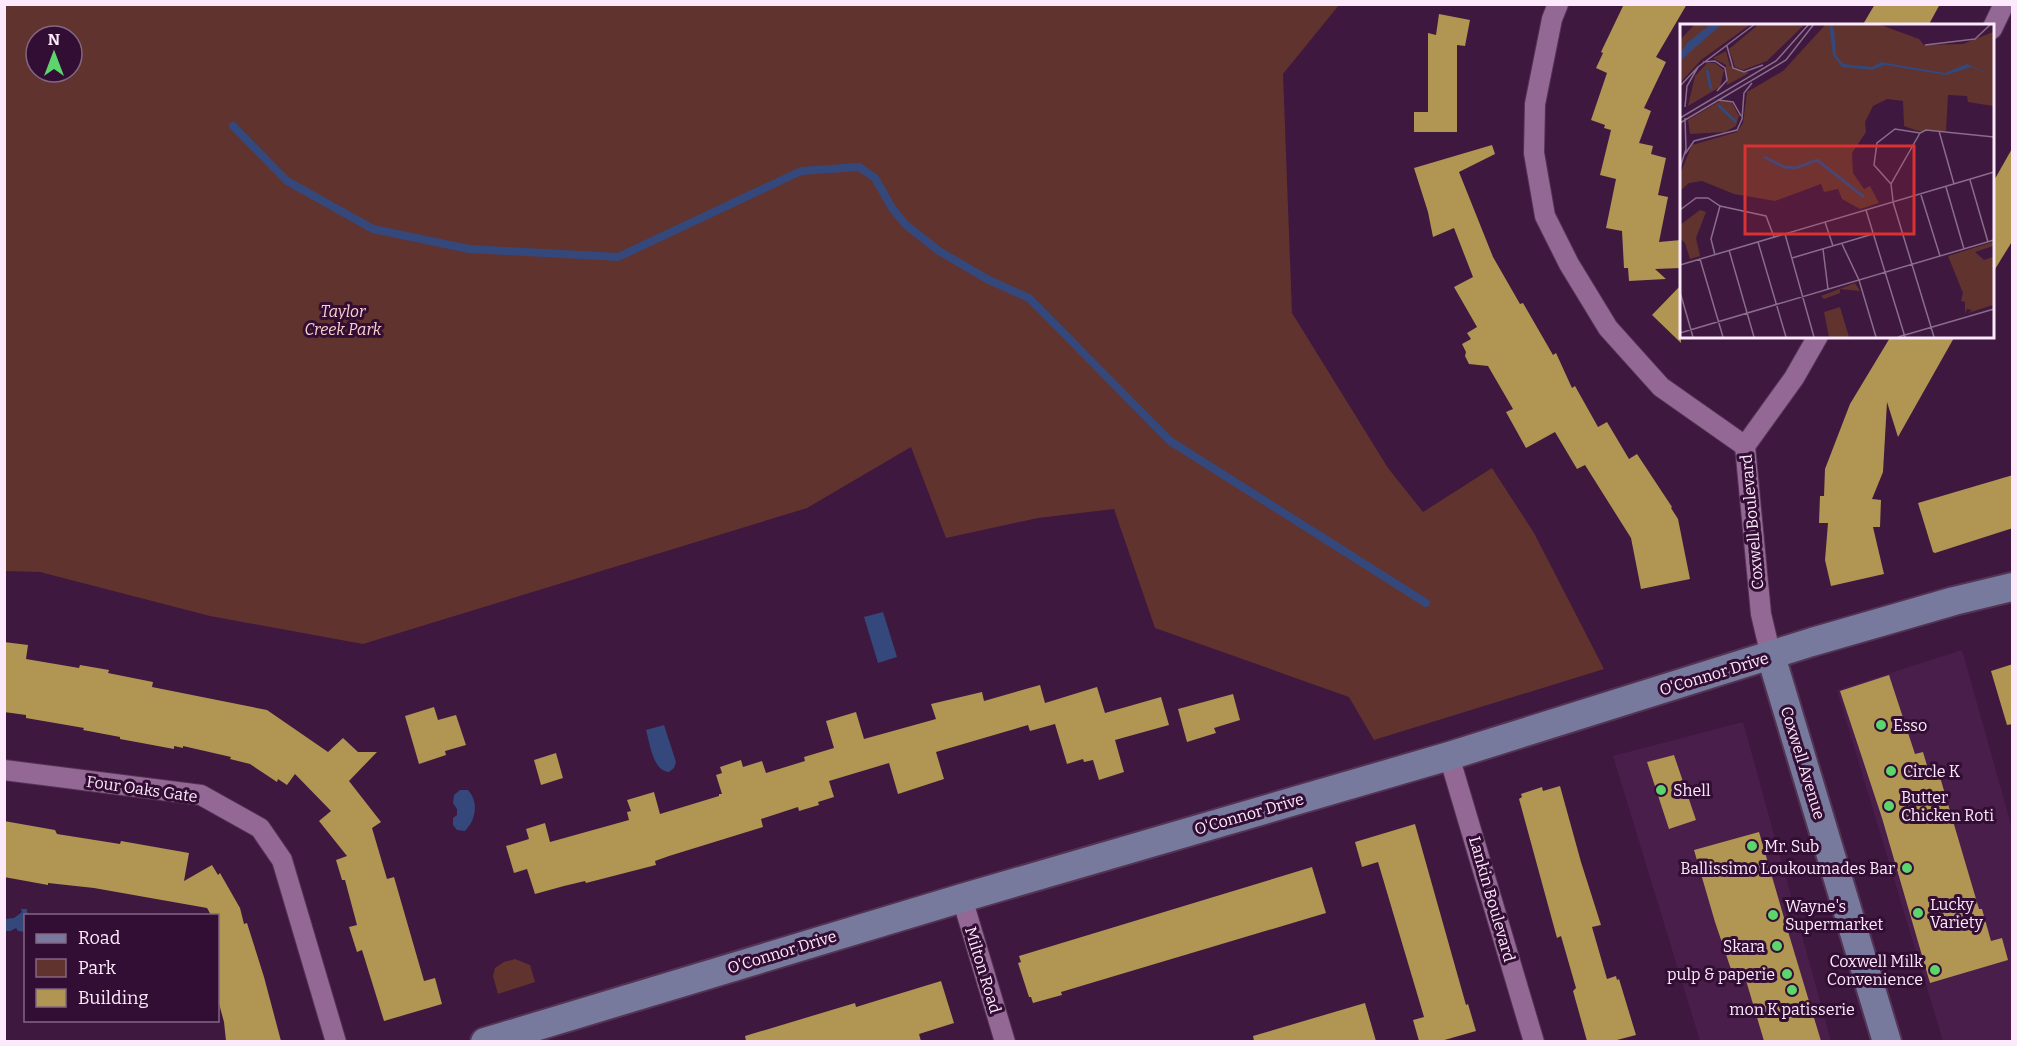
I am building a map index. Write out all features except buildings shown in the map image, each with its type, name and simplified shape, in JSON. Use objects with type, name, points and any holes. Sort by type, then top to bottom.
[{"type":"main road","name":"O'Connor Drive","points":[[485,1041],[962,898],[1449,756],[1954,601],[2013,587]]},
{"type":"main road","name":"Coxwell Avenue","points":[[1771,656],[1887,1041]]},
{"type":"street","points":[[1558,4],[1552,19],[1535,104],[1534,153],[1545,216],[1569,264],[1608,328],[1661,387],[1745,446]]},
{"type":"street","points":[[1993,26],[2004,4]]},
{"type":"street","name":"Coxwell Boulevard","points":[[1771,656],[1761,614],[1745,446],[1794,378],[1817,338]]},
{"type":"street","name":"Lankin Boulevard","points":[[1449,756],[1534,1041]]},
{"type":"street","name":"Four Oaks Gate","points":[[4,770],[201,795],[260,828],[282,860],[336,1041]]},
{"type":"street","name":"Milton Road","points":[[962,898],[1005,1041]]},
{"type":"shaded area","points":[[1962,650],[2012,828],[2012,1041],[1943,1041],[1837,690]]},
{"type":"shaded area","points":[[1743,722],[1831,1041],[1700,1041],[1613,756]]},
{"type":"green space","name":"Taylor Creek Park","points":[[5,4],[1339,5],[1283,74],[1292,313],[1388,468],[1423,512],[1492,468],[1534,533],[1604,669],[1374,740],[1349,697],[1155,628],[1114,509],[1038,518],[946,538],[911,447],[807,508],[363,644],[210,616],[40,572],[5,571]]},
{"type":"green space","points":[[515,959],[530,965],[535,982],[498,994],[493,976],[495,968]]},
{"type":"water","points":[[883,612],[897,657],[878,663],[864,617]]},
{"type":"water","points":[[664,725],[676,762],[674,768],[669,772],[659,767],[656,762],[646,730]]},
{"type":"water","points":[[460,790],[468,790],[475,805],[472,822],[465,831],[457,830],[453,825],[453,818],[457,815],[457,809],[453,803],[454,795]]},
{"type":"water","points":[[21,909],[27,909],[29,914],[24,914],[24,932],[18,931],[16,928],[5,931],[5,919],[14,918],[22,912]]},
{"type":"waterway","points":[[233,126],[287,181],[373,229],[469,249],[618,257],[801,171],[859,167],[875,178],[892,208],[906,225],[939,251],[987,279],[1029,298],[1170,441],[1426,603]]},
{"type":"place","name":"Esso","points":[[1881,725]]},
{"type":"place","name":"Circle K","points":[[1891,771]]},
{"type":"place","name":"Shell","points":[[1661,790]]},
{"type":"place","name":"Butter Chicken Roti","points":[[1889,806]]},
{"type":"place","name":"Mr. Sub","points":[[1752,846]]},
{"type":"place","name":"Ballissimo Loukoumades Bar","points":[[1907,868]]},
{"type":"place","name":"Lucky Variety","points":[[1918,913]]},
{"type":"place","name":"Wayne's Supermarket","points":[[1773,915]]},
{"type":"place","name":"Skara","points":[[1777,946]]},
{"type":"place","name":"Coxwell Milk Convenience","points":[[1935,970]]},
{"type":"place","name":"pulp & paperie","points":[[1787,974]]},
{"type":"place","name":"mon K patisserie","points":[[1792,990]]}]
